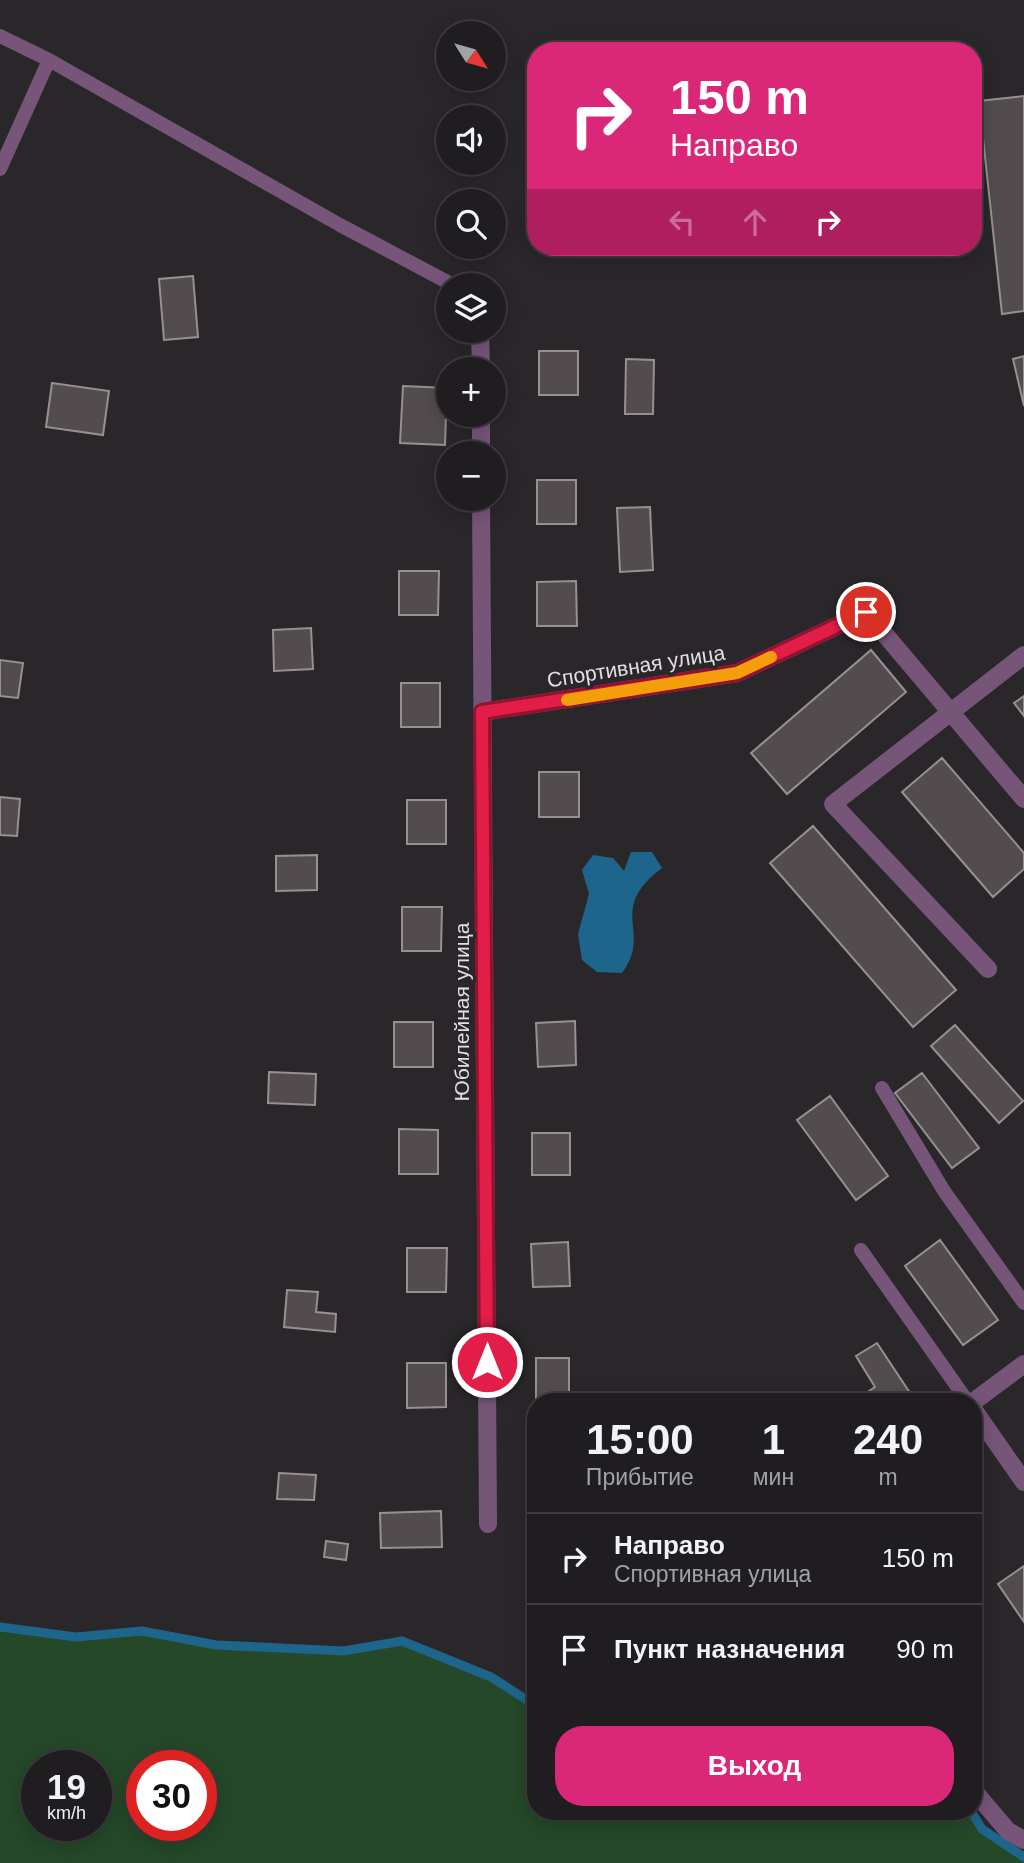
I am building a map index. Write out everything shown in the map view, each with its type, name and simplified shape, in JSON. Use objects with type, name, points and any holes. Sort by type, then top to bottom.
[{"type":"street","name":"Юбилейная улица","points":[[481,511],[488,1524]]},
{"type":"street","name":"Спортивная улица","points":[[482,712],[737,673],[866,612],[950,710]]},
{"type":"street","points":[[988,969],[833,804],[1024,654]]},
{"type":"street","points":[[950,710],[1024,799]]},
{"type":"street","points":[[982,1394],[1024,1364]]},
{"type":"street","points":[[982,1422],[1024,1482]]},
{"type":"street","points":[[982,1801],[1008,1831],[1024,1840]]},
{"type":"lane","points":[[0,36],[49,60],[340,225],[436,276]]},
{"type":"lane","points":[[0,169],[49,60]]},
{"type":"lane","points":[[882,1088],[944,1191],[1024,1303]]},
{"type":"lane","points":[[860,1250],[964,1393]]},
{"type":"green space","points":[[0,1627],[76,1637],[142,1631],[217,1645],[344,1651],[402,1641],[491,1677],[527,1700],[527,1820],[976,1820],[982,1829],[1024,1857],[1024,1863],[0,1863]]},
{"type":"water","points":[[631,852],[652,852],[662,868],[645,883],[636,897],[633,909],[634,945],[631,958],[622,973],[597,972],[582,960],[578,934],[589,894],[582,870],[593,855],[613,858],[624,871]]},
{"type":"building","points":[[1024,96],[1024,311],[1002,314],[982,129],[982,101]]},
{"type":"building","points":[[193,276],[198,337],[164,340],[159,279]]},
{"type":"building","points":[[539,351],[578,351],[578,395],[539,395]]},
{"type":"building","points":[[1024,356],[1024,406],[1013,359]]},
{"type":"building","points":[[626,359],[654,360],[653,414],[625,414]]},
{"type":"building","points":[[52,383],[109,391],[103,435],[46,427]]},
{"type":"building","points":[[403,386],[436,388],[436,427],[446,427],[445,441],[436,441],[436,445],[400,443]]},
{"type":"building","points":[[537,480],[576,480],[576,524],[537,524]]},
{"type":"building","points":[[650,507],[653,570],[620,572],[617,508]]},
{"type":"building","points":[[399,571],[439,571],[438,615],[399,615]]},
{"type":"building","points":[[576,581],[577,626],[537,626],[537,582]]},
{"type":"building","points":[[311,628],[313,669],[274,671],[273,630]]},
{"type":"building","points":[[871,650],[906,692],[787,794],[751,753]]},
{"type":"building","points":[[0,660],[23,663],[18,698],[0,696]]},
{"type":"building","points":[[401,683],[440,683],[440,727],[401,727]]},
{"type":"building","points":[[1024,696],[1024,716],[1014,703]]},
{"type":"building","points":[[942,758],[1024,853],[1024,869],[993,897],[902,792]]},
{"type":"building","points":[[539,772],[579,772],[579,817],[539,817]]},
{"type":"building","points":[[0,797],[20,799],[17,836],[0,835]]},
{"type":"building","points":[[407,800],[446,800],[446,844],[407,844]]},
{"type":"building","points":[[813,826],[956,990],[913,1027],[770,863]]},
{"type":"building","points":[[317,855],[317,890],[276,891],[276,856]]},
{"type":"building","points":[[402,907],[442,907],[441,951],[402,951]]},
{"type":"building","points":[[575,1021],[576,1065],[538,1067],[536,1023]]},
{"type":"building","points":[[394,1022],[433,1022],[433,1067],[394,1067]]},
{"type":"building","points":[[955,1025],[1023,1101],[999,1123],[931,1046]]},
{"type":"building","points":[[269,1072],[316,1074],[315,1105],[268,1103]]},
{"type":"building","points":[[922,1073],[979,1148],[952,1168],[895,1093]]},
{"type":"building","points":[[830,1096],[888,1176],[856,1200],[797,1120]]},
{"type":"building","points":[[399,1129],[438,1130],[438,1174],[399,1174]]},
{"type":"building","points":[[532,1133],[570,1133],[570,1175],[532,1175]]},
{"type":"building","points":[[940,1240],[998,1320],[963,1345],[905,1266]]},
{"type":"building","points":[[568,1242],[570,1286],[533,1287],[531,1244]]},
{"type":"building","points":[[407,1248],[447,1248],[446,1292],[407,1292]]},
{"type":"building","points":[[287,1290],[318,1292],[316,1312],[336,1314],[335,1332],[284,1327]]},
{"type":"building","points":[[877,1343],[910,1393],[866,1393],[875,1387],[856,1356]]},
{"type":"building","points":[[536,1358],[569,1358],[569,1393],[536,1393]]},
{"type":"building","points":[[407,1363],[446,1363],[446,1407],[407,1408]]},
{"type":"building","points":[[279,1473],[316,1475],[314,1500],[277,1499]]},
{"type":"building","points":[[441,1511],[442,1547],[381,1548],[380,1513]]},
{"type":"building","points":[[326,1541],[348,1544],[346,1560],[324,1557]]},
{"type":"building","points":[[1024,1566],[1024,1622],[998,1584]]},
{"type":"waterway","points":[[0,1627],[76,1637],[142,1631],[216,1645],[344,1651],[402,1641],[491,1677],[527,1700]]},
{"type":"waterway","points":[[976,1820],[982,1829],[1024,1857]]},
{"type":"slow traffic","points":[[567,700],[737,673],[771,657]]},
{"type":"route","points":[[487,1362],[482,712],[497,712],[737,673],[866,612]]}]
